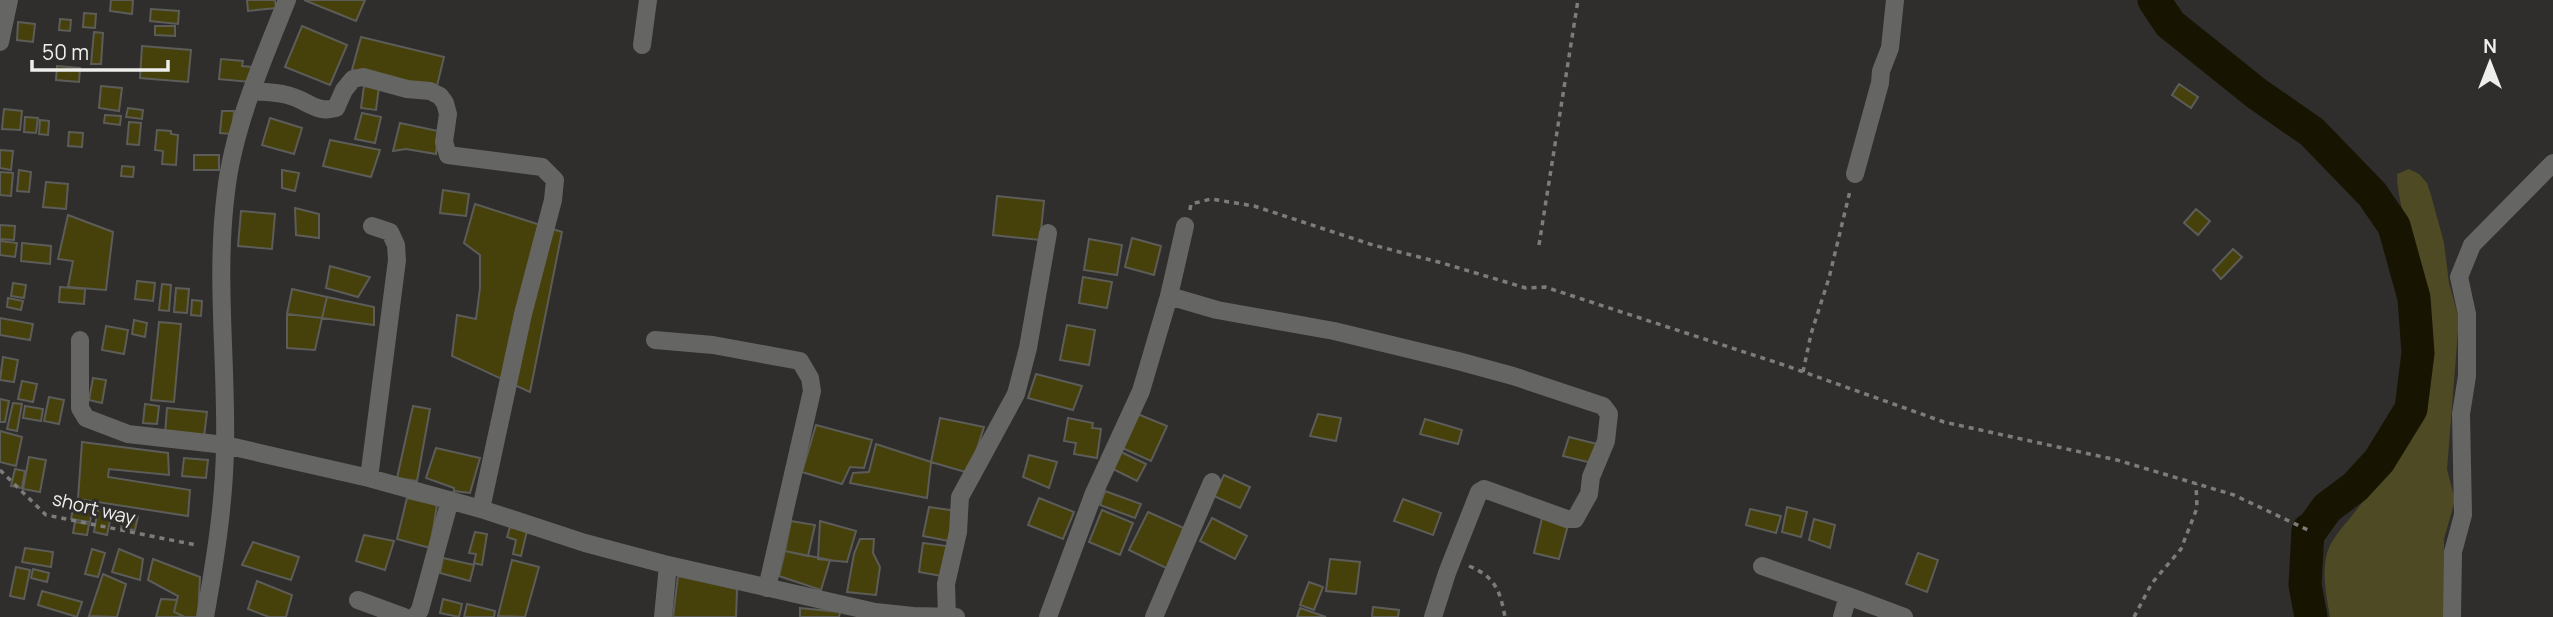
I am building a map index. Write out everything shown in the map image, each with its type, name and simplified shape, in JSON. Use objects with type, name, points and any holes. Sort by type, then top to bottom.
[{"type":"street","points":[[0,42],[9,0]]},
{"type":"street","points":[[205,617],[219,535],[225,445],[221,271],[226,192],[231,160],[287,0]]},
{"type":"street","points":[[642,45],[648,0]]},
{"type":"street","points":[[1855,174],[1881,71],[1890,48],[1895,0]]},
{"type":"street","points":[[253,91],[289,95],[327,111],[336,108],[344,90],[353,79],[363,77],[407,89],[430,91],[446,103],[449,114],[444,142],[448,155],[542,167],[555,180],[553,200],[523,314],[481,509]]},
{"type":"street","points":[[2452,617],[2454,552],[2463,515],[2461,414],[2467,376],[2467,314],[2459,277],[2472,245],[2553,163]]},
{"type":"street","points":[[369,478],[397,260],[396,245],[390,232],[372,226]]},
{"type":"street","points":[[1048,617],[1094,493],[1141,391],[1169,296],[1185,226]]},
{"type":"street","points":[[947,617],[946,584],[958,532],[960,497],[1016,394],[1028,348],[1048,233]]},
{"type":"street","points":[[1169,296],[1217,310],[1334,331],[1458,361],[1513,376],[1603,407],[1609,414],[1606,441],[1591,477],[1589,494],[1574,519],[1567,519],[1485,489],[1479,492],[1433,617]]},
{"type":"street","points":[[80,340],[79,402],[86,418],[128,434],[225,445],[369,478],[481,509],[585,543],[875,615],[956,617]]},
{"type":"street","points":[[655,340],[713,345],[800,361],[810,379],[812,391],[768,588]]},
{"type":"street","points":[[1154,617],[1212,482]]},
{"type":"street","points":[[415,617],[420,610],[450,500]]},
{"type":"street","points":[[663,617],[668,565]]},
{"type":"street","points":[[1762,566],[1904,617]]},
{"type":"street","points":[[1842,617],[1848,596]]},
{"type":"street","points":[[358,600],[404,617]]},
{"type":"path","points":[[1539,245],[1578,0]]},
{"type":"path","points":[[1803,372],[1855,174]]},
{"type":"path","points":[[1185,226],[1191,204],[1211,199],[1254,206],[1373,245],[1442,262],[1526,288],[1545,287],[1803,372],[1944,422],[2117,460],[2234,495],[2308,530]]},
{"type":"path","name":"short way","points":[[0,470],[46,516],[197,545]]},
{"type":"path","points":[[2134,617],[2152,583],[2181,549],[2197,508],[2196,484]]},
{"type":"path","points":[[1451,564],[1466,565],[1485,573],[1499,589],[1505,617]]},
{"type":"shaded area","points":[[2409,169],[2419,174],[2427,183],[2431,195],[2444,243],[2449,283],[2459,319],[2447,469],[2455,500],[2444,539],[2444,617],[2330,617],[2325,588],[2329,547],[2412,433],[2423,406],[2427,352],[2422,271],[2404,216],[2397,174]]},
{"type":"building","points":[[111,0],[133,0],[132,14],[110,11]]},
{"type":"building","points":[[247,0],[275,0],[276,8],[248,11]]},
{"type":"building","points":[[304,0],[365,0],[356,21]]},
{"type":"building","points":[[151,9],[179,11],[178,24],[150,21]]},
{"type":"building","points":[[84,13],[96,14],[95,28],[83,27]]},
{"type":"building","points":[[60,19],[71,20],[70,31],[59,30]]},
{"type":"building","points":[[18,22],[35,24],[33,42],[17,40]]},
{"type":"building","points":[[155,26],[175,26],[175,36],[155,35]]},
{"type":"building","points":[[302,26],[347,45],[330,85],[285,67]]},
{"type":"building","points":[[94,32],[103,33],[101,64],[91,64]]},
{"type":"building","points":[[361,37],[444,57],[436,90],[352,70]]},
{"type":"building","points":[[142,46],[191,50],[188,82],[140,78]]},
{"type":"building","points":[[221,59],[243,61],[242,66],[252,67],[250,82],[219,79]]},
{"type":"building","points":[[57,66],[80,68],[79,82],[56,80]]},
{"type":"building","points":[[2179,84],[2198,97],[2191,108],[2172,95]]},
{"type":"building","points":[[101,86],[122,88],[119,111],[99,108]]},
{"type":"building","points":[[364,86],[379,87],[376,110],[361,108]]},
{"type":"building","points":[[128,108],[143,110],[142,119],[126,117]]},
{"type":"building","points":[[4,109],[22,111],[20,130],[2,129]]},
{"type":"building","points":[[222,111],[234,111],[232,134],[220,133]]},
{"type":"building","points":[[362,113],[381,117],[375,143],[355,139]]},
{"type":"building","points":[[105,115],[121,116],[120,125],[104,123]]},
{"type":"building","points":[[25,117],[38,118],[36,133],[24,132]]},
{"type":"building","points":[[270,118],[302,128],[294,154],[262,145]]},
{"type":"building","points":[[40,120],[49,121],[48,135],[39,134]]},
{"type":"building","points":[[129,122],[141,123],[139,145],[127,144]]},
{"type":"building","points":[[400,123],[438,131],[436,154],[406,149],[393,151]]},
{"type":"building","points":[[157,130],[171,131],[171,134],[178,135],[176,165],[162,164],[163,151],[155,150]]},
{"type":"building","points":[[69,132],[83,133],[82,147],[68,146]]},
{"type":"building","points":[[330,140],[380,150],[371,177],[323,166]]},
{"type":"building","points":[[0,150],[13,151],[11,170],[0,168]]},
{"type":"building","points":[[194,155],[219,155],[219,170],[194,170]]},
{"type":"building","points":[[122,166],[134,167],[133,177],[121,176]]},
{"type":"building","points":[[19,170],[31,172],[29,192],[17,191]]},
{"type":"building","points":[[282,170],[299,173],[295,191],[282,188]]},
{"type":"building","points":[[0,172],[13,173],[11,196],[0,195]]},
{"type":"building","points":[[46,182],[68,184],[66,209],[43,207]]},
{"type":"building","points":[[443,190],[469,194],[466,216],[440,213]]},
{"type":"building","points":[[997,196],[1044,201],[1040,240],[993,235]]},
{"type":"building","points":[[475,204],[562,232],[530,392],[452,356],[457,315],[476,319],[480,255],[464,243]]},
{"type":"building","points":[[295,208],[319,214],[319,238],[296,235]]},
{"type":"building","points":[[2196,209],[2210,221],[2198,235],[2184,223]]},
{"type":"building","points":[[241,211],[275,214],[272,249],[238,246]]},
{"type":"building","points":[[68,215],[113,232],[106,290],[68,287],[73,261],[58,259]]},
{"type":"building","points":[[0,225],[15,226],[14,240],[0,239]]},
{"type":"building","points":[[1132,238],[1161,246],[1154,275],[1125,267]]},
{"type":"building","points":[[1089,239],[1122,245],[1117,275],[1084,270]]},
{"type":"building","points":[[0,241],[17,243],[15,257],[0,255]]},
{"type":"building","points":[[22,243],[51,246],[50,264],[21,261]]},
{"type":"building","points":[[2233,249],[2242,257],[2221,279],[2213,270]]},
{"type":"building","points":[[330,266],[370,277],[358,297],[326,288]]},
{"type":"building","points":[[1083,277],[1112,282],[1107,308],[1079,303]]},
{"type":"building","points":[[137,281],[155,283],[153,301],[135,299]]},
{"type":"building","points":[[13,283],[26,285],[24,298],[11,296]]},
{"type":"building","points":[[162,284],[171,285],[169,311],[159,310]]},
{"type":"building","points":[[60,287],[85,289],[84,304],[59,302]]},
{"type":"building","points":[[176,288],[189,289],[187,313],[174,312]]},
{"type":"building","points":[[292,289],[327,297],[322,318],[287,314]]},
{"type":"building","points":[[327,297],[374,307],[374,325],[322,318]]},
{"type":"building","points":[[8,298],[23,301],[21,310],[7,307]]},
{"type":"building","points":[[192,300],[202,301],[201,316],[191,315]]},
{"type":"building","points":[[287,314],[322,318],[315,350],[287,348]]},
{"type":"building","points":[[0,318],[33,324],[30,340],[0,335]]},
{"type":"building","points":[[134,320],[147,323],[145,337],[132,334]]},
{"type":"building","points":[[159,322],[181,324],[174,402],[151,400]]},
{"type":"building","points":[[1067,325],[1095,330],[1089,365],[1060,360]]},
{"type":"building","points":[[106,326],[128,330],[124,354],[102,350]]},
{"type":"building","points":[[3,357],[18,360],[14,382],[0,380]]},
{"type":"building","points":[[1036,374],[1082,386],[1073,410],[1028,398]]},
{"type":"building","points":[[93,378],[106,380],[102,403],[89,400]]},
{"type":"building","points":[[22,381],[37,384],[33,402],[18,399]]},
{"type":"building","points":[[49,397],[64,400],[59,424],[44,421]]},
{"type":"building","points":[[0,399],[9,401],[5,422],[0,422]]},
{"type":"building","points":[[13,403],[22,404],[17,431],[7,429]]},
{"type":"building","points":[[145,404],[159,406],[157,424],[143,423]]},
{"type":"building","points":[[25,406],[43,409],[41,421],[23,418]]},
{"type":"building","points":[[413,406],[430,409],[417,481],[397,478]]},
{"type":"building","points":[[167,408],[207,412],[204,437],[165,434]]},
{"type":"building","points":[[1135,413],[1167,426],[1151,461],[1120,447]]},
{"type":"building","points":[[1318,414],[1341,418],[1336,441],[1310,436]]},
{"type":"building","points":[[940,418],[984,427],[969,473],[931,462]]},
{"type":"building","points":[[1068,418],[1093,423],[1092,428],[1101,429],[1097,458],[1074,454],[1076,443],[1064,441]]},
{"type":"building","points":[[1425,419],[1462,430],[1458,444],[1420,434]]},
{"type":"building","points":[[816,425],[872,440],[864,468],[850,467],[842,484],[802,472]]},
{"type":"building","points":[[0,431],[22,437],[16,466],[0,462]]},
{"type":"building","points":[[1569,437],[1597,444],[1592,463],[1563,456]]},
{"type":"building","points":[[82,442],[168,453],[169,475],[109,469],[108,477],[190,490],[188,516],[78,499]]},
{"type":"building","points":[[876,444],[931,462],[927,498],[850,483],[853,473],[869,472]]},
{"type":"building","points":[[436,448],[480,458],[470,493],[454,491],[454,488],[426,478]]},
{"type":"building","points":[[1119,451],[1146,464],[1137,481],[1111,468]]},
{"type":"building","points":[[1029,455],[1057,462],[1049,488],[1023,477]]},
{"type":"building","points":[[29,457],[46,460],[40,492],[23,489]]},
{"type":"building","points":[[184,458],[208,460],[206,478],[182,476]]},
{"type":"building","points":[[15,469],[25,471],[22,488],[11,486]]},
{"type":"building","points":[[1224,475],[1250,487],[1240,508],[1214,496]]},
{"type":"building","points":[[1105,491],[1141,504],[1135,518],[1100,505]]},
{"type":"building","points":[[407,498],[437,505],[430,548],[397,539]]},
{"type":"building","points":[[1039,498],[1074,512],[1063,539],[1028,525]]},
{"type":"building","points":[[1403,499],[1441,513],[1433,535],[1394,521]]},
{"type":"building","points":[[74,503],[93,506],[90,522],[71,519]]},
{"type":"building","points":[[929,507],[957,511],[949,541],[923,536]]},
{"type":"building","points":[[1787,507],[1807,512],[1801,537],[1782,532]]},
{"type":"building","points":[[98,508],[112,511],[107,535],[94,532]]},
{"type":"building","points":[[1750,509],[1781,516],[1776,533],[1746,525]]},
{"type":"building","points":[[1102,510],[1133,523],[1120,555],[1089,542]]},
{"type":"building","points":[[115,512],[138,516],[135,530],[121,528],[122,523],[113,521]]},
{"type":"building","points":[[1148,512],[1186,529],[1168,569],[1129,550]]},
{"type":"building","points":[[1212,518],[1247,536],[1235,559],[1200,541]]},
{"type":"building","points":[[1542,518],[1568,525],[1559,559],[1534,553]]},
{"type":"building","points":[[1814,519],[1835,525],[1830,548],[1809,540]]},
{"type":"building","points":[[791,521],[815,525],[808,556],[785,551]]},
{"type":"building","points":[[820,521],[856,531],[847,562],[818,559]]},
{"type":"building","points":[[75,522],[89,524],[87,535],[73,533]]},
{"type":"building","points":[[510,527],[527,531],[521,556],[513,554],[516,540],[507,537]]},
{"type":"building","points":[[475,532],[487,534],[482,565],[474,563],[476,554],[469,553]]},
{"type":"building","points":[[364,535],[394,541],[385,570],[356,561]]},
{"type":"building","points":[[860,539],[874,539],[873,553],[880,567],[876,595],[847,592],[854,554]]},
{"type":"building","points":[[253,542],[299,557],[291,580],[242,565]]},
{"type":"building","points":[[923,543],[947,546],[942,576],[919,572]]},
{"type":"building","points":[[25,548],[53,552],[51,567],[22,562]]},
{"type":"building","points":[[92,549],[105,553],[98,577],[85,574]]},
{"type":"building","points":[[119,549],[143,559],[140,580],[112,572]]},
{"type":"building","points":[[785,551],[830,560],[821,590],[779,576]]},
{"type":"building","points":[[1918,553],[1938,560],[1927,592],[1906,584]]},
{"type":"building","points":[[443,558],[474,565],[470,581],[440,573]]},
{"type":"building","points":[[153,559],[200,577],[198,617],[185,617],[174,612],[178,596],[148,580]]},
{"type":"building","points":[[1330,559],[1360,562],[1356,594],[1326,591]]},
{"type":"building","points":[[512,560],[539,567],[525,617],[498,616]]},
{"type":"building","points":[[16,567],[30,570],[24,599],[10,596]]},
{"type":"building","points":[[33,569],[49,573],[47,582],[31,578]]},
{"type":"building","points":[[103,574],[126,584],[117,617],[89,616]]},
{"type":"building","points":[[678,576],[737,589],[736,617],[673,617]]},
{"type":"building","points":[[257,581],[292,595],[286,617],[269,617],[248,609]]},
{"type":"building","points":[[1309,582],[1323,587],[1314,610],[1300,605]]},
{"type":"building","points":[[42,591],[82,602],[77,617],[38,605]]},
{"type":"building","points":[[161,599],[177,600],[174,612],[185,617],[156,617]]},
{"type":"building","points":[[443,599],[462,604],[459,617],[440,613]]},
{"type":"building","points":[[467,604],[495,611],[494,617],[464,617]]},
{"type":"building","points":[[1373,607],[1399,610],[1398,617],[1372,617]]},
{"type":"building","points":[[800,608],[840,612],[839,617],[800,617]]},
{"type":"building","points":[[1300,608],[1326,617],[1297,617]]},
{"type":"waterway","points":[[2154,0],[2170,24],[2256,93],[2312,132],[2372,194],[2394,226],[2414,298],[2418,353],[2411,409],[2379,461],[2355,487],[2327,508],[2309,533],[2308,530],[2305,585],[2311,617]]}]
